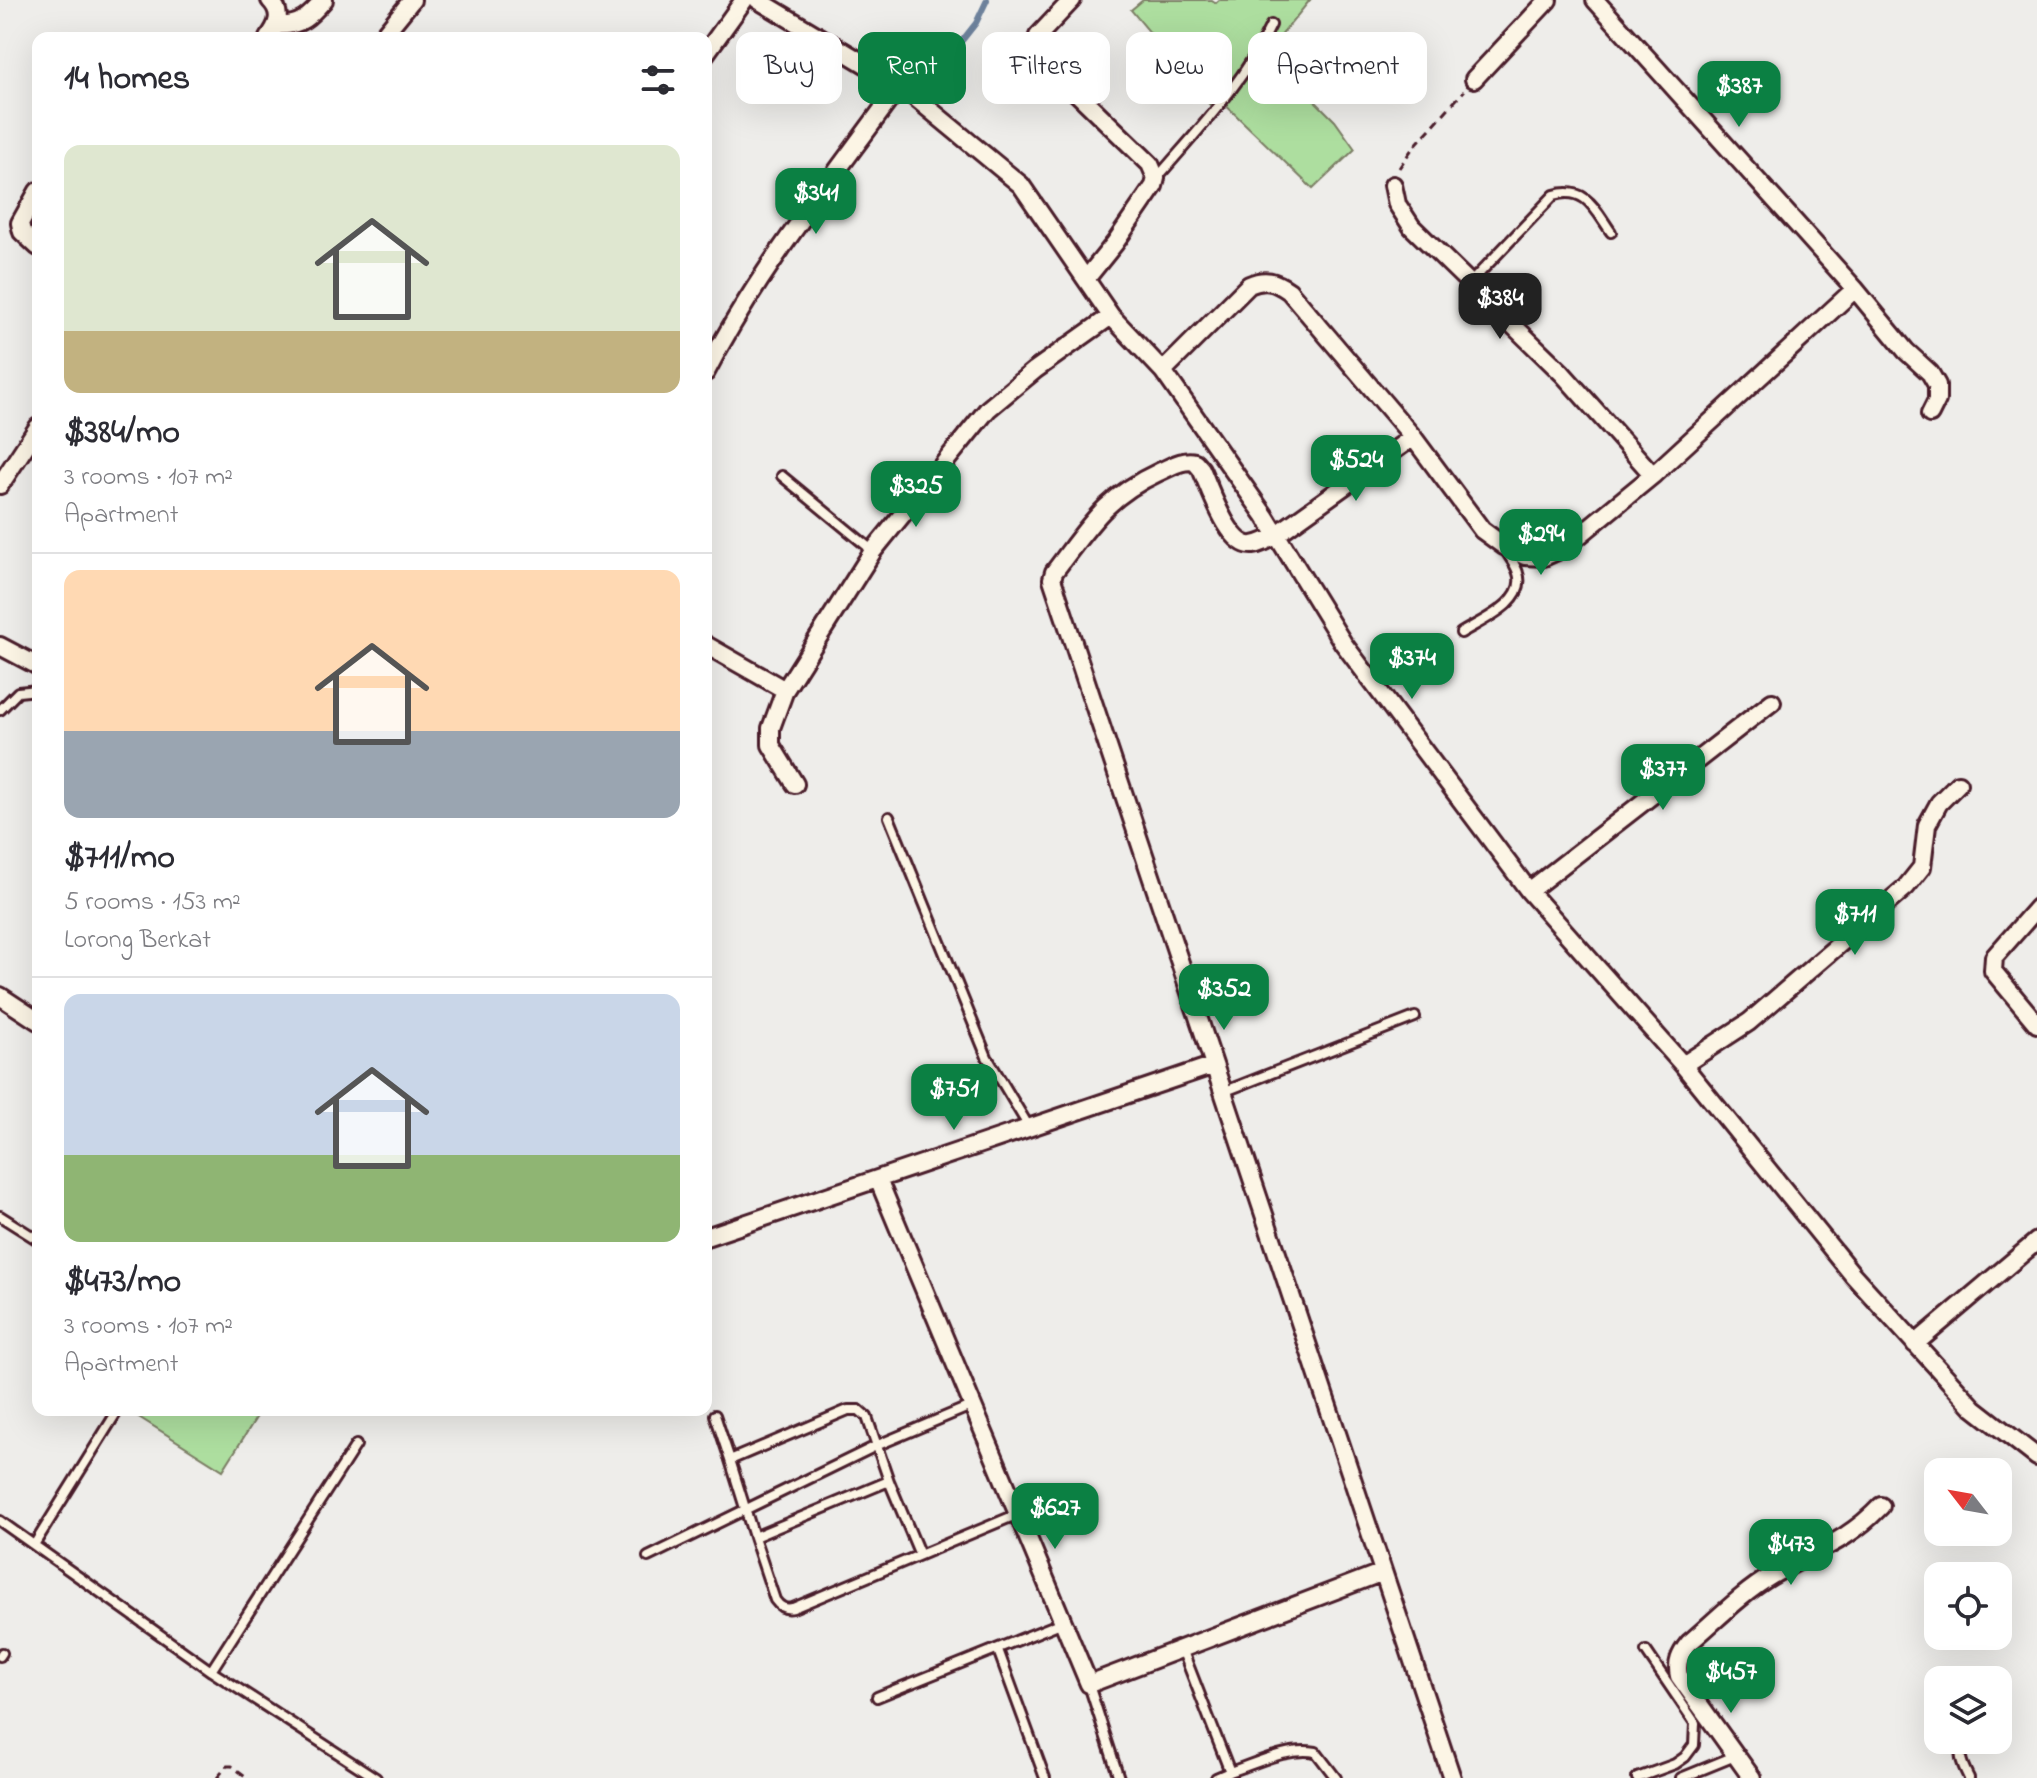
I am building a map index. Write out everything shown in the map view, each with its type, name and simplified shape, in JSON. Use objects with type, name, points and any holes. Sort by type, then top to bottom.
[{"type":"street","points":[[270,0],[278,15],[273,32]]},
{"type":"street","points":[[273,32],[301,23],[324,0]]},
{"type":"street","points":[[386,32],[412,0]]},
{"type":"street","points":[[712,45],[744,0]]},
{"type":"street","points":[[758,0],[858,60]]},
{"type":"street","points":[[1072,0],[1038,36],[1036,43],[1039,52],[1049,66],[1150,164],[1156,178],[1154,186],[1115,243],[1086,279]]},
{"type":"street","points":[[1474,79],[1548,0]]},
{"type":"street","points":[[1595,0],[1855,289],[1906,351],[1930,373],[1937,385],[1937,400],[1930,414]]},
{"type":"street","points":[[712,361],[729,328],[787,241],[886,104]]},
{"type":"street","points":[[923,104],[1021,185],[1111,316],[1163,371],[1276,535],[1343,643],[1529,891],[1683,1065],[1853,1275],[1974,1408],[2037,1457]]},
{"type":"street","points":[[1393,185],[1397,204],[1412,227],[1562,373],[1653,475]]},
{"type":"street","points":[[32,202],[20,223],[22,232],[32,241]]},
{"type":"street","points":[[1163,371],[1249,285],[1262,280],[1277,283],[1289,291],[1413,437],[1482,530],[1525,556],[1544,557],[1564,548],[1653,475],[1855,289]]},
{"type":"street","points":[[795,784],[771,745],[769,735],[785,690],[873,551],[988,409],[1035,370],[1111,316]]},
{"type":"street","points":[[0,485],[32,436]]},
{"type":"street","points":[[1413,437],[1276,535],[1252,545],[1242,544],[1236,539],[1201,469],[1195,462],[1188,461],[1134,484],[1114,498],[1097,515],[1052,575],[1452,1778]]},
{"type":"street","points":[[0,646],[32,663]]},
{"type":"street","points":[[712,648],[785,690]]},
{"type":"street","points":[[1529,891],[1772,702]]},
{"type":"street","points":[[1683,1065],[1749,1022],[1906,887],[1922,867],[1927,825],[1939,803],[1958,784]]},
{"type":"street","points":[[2037,908],[1994,957],[1991,965],[2037,1024]]},
{"type":"street","points":[[0,996],[32,1017]]},
{"type":"street","points":[[712,1235],[1214,1065]]},
{"type":"street","points":[[878,1179],[1089,1684],[1383,1572]]},
{"type":"street","points":[[1915,1344],[2037,1241]]},
{"type":"street","points":[[1752,1778],[1679,1676],[1677,1668],[1682,1651],[1769,1577],[1848,1536],[1881,1506]]},
{"type":"lane","points":[[1156,178],[1223,102],[1261,47],[1271,25]]},
{"type":"lane","points":[[1469,283],[1554,195],[1567,192],[1580,195],[1591,204],[1611,232]]},
{"type":"lane","points":[[782,476],[873,551]]},
{"type":"lane","points":[[1461,633],[1515,596],[1519,574],[1504,546]]},
{"type":"lane","points":[[0,710],[18,692],[32,691]]},
{"type":"lane","points":[[889,817],[987,1057],[1029,1127]]},
{"type":"lane","points":[[1223,1092],[1415,1017]]},
{"type":"lane","points":[[0,1216],[32,1236]]},
{"type":"lane","points":[[648,1557],[878,1445],[973,1405]]},
{"type":"lane","points":[[730,1460],[853,1409],[859,1410],[867,1417],[889,1481],[920,1555]]},
{"type":"lane","points":[[715,1415],[775,1600],[782,1608],[788,1609],[1018,1514]]},
{"type":"lane","points":[[34,1545],[114,1416]]},
{"type":"lane","points":[[211,1671],[356,1445]]},
{"type":"lane","points":[[754,1537],[889,1481]]},
{"type":"lane","points":[[0,1521],[211,1671],[376,1778]]},
{"type":"lane","points":[[877,1697],[1063,1622]]},
{"type":"lane","points":[[1182,1649],[1230,1772]]},
{"type":"lane","points":[[998,1650],[1045,1778]]},
{"type":"lane","points":[[1637,1778],[1675,1764],[1694,1745],[1695,1723],[1646,1651]]},
{"type":"lane","points":[[1089,1684],[1119,1778]]},
{"type":"lane","points":[[1216,1778],[1304,1750],[1316,1752],[1336,1778]]},
{"type":"lane","points":[[1961,1754],[1969,1778]]},
{"type":"lane","points":[[1681,1778],[1736,1755]]},
{"type":"path","points":[[1393,185],[1412,149],[1474,79]]},
{"type":"path","points":[[217,1778],[227,1766],[232,1766],[248,1778]]},
{"type":"green space","points":[[1143,0],[1212,0],[1216,3],[1219,0],[1310,0],[1284,32],[1248,32],[1248,104],[1318,104],[1355,149],[1313,189],[1224,104],[1232,104],[1232,32],[1149,32],[1131,10]]},
{"type":"green space","points":[[137,1416],[257,1416],[223,1470]]},
{"type":"waterway","points":[[966,36],[987,0]]}]
